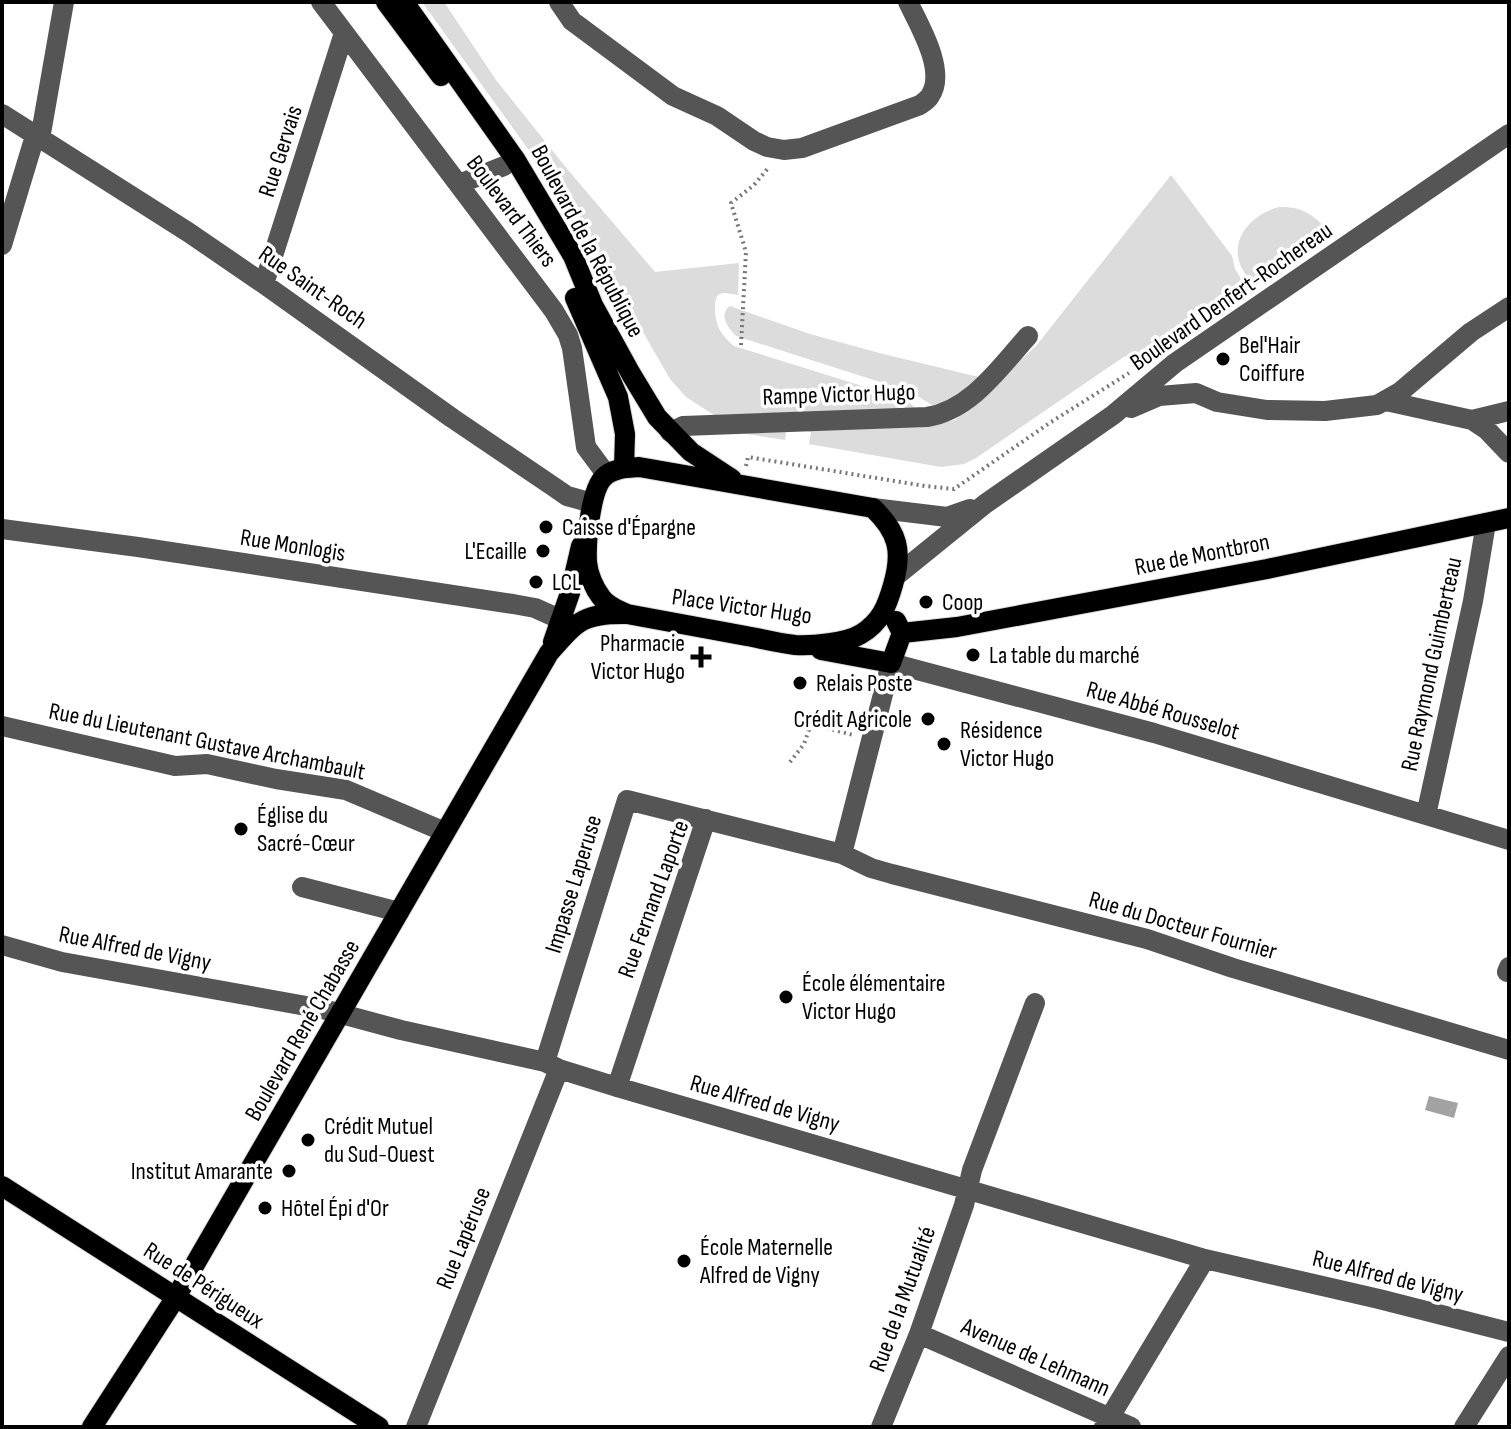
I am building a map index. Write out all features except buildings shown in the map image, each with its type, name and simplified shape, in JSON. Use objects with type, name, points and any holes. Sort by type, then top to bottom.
[{"type":"main road","name":"Boulevard de la République","points":[[386,2],[504,166],[535,215],[561,265],[611,378],[623,417],[625,434],[615,471]]},
{"type":"main road","name":"Boulevard de la République","points":[[404,2],[515,159],[573,256],[593,305],[657,417],[691,452],[717,471],[744,477]]},
{"type":"main road","points":[[615,471],[639,467],[744,477],[873,508]]},
{"type":"main road","name":"Place Victor Hugo","points":[[615,471],[598,484],[592,503],[587,563],[602,599],[627,614],[798,645],[838,641],[861,634],[876,623],[887,604],[899,558],[895,537],[887,521],[873,508]]},
{"type":"main road","name":"Boulevard René Chabasse","points":[[92,1427],[176,1297],[567,622],[570,593],[592,503]]},
{"type":"main road","name":"Rue de Montbron","points":[[902,633],[957,627],[1267,569],[1509,518]]},
{"type":"main road","points":[[887,604],[902,633],[891,663]]},
{"type":"main road","points":[[567,622],[603,613],[627,614]]},
{"type":"main road","name":"Rue Abbé Rousselot","points":[[798,645],[891,663]]},
{"type":"main road","name":"Rue de Périgueux","points":[[2,1186],[379,1427]]},
{"type":"street","points":[[2,245],[38,138],[64,2]]},
{"type":"street","name":"Boulevard Thiers","points":[[321,2],[554,311],[572,348],[586,447],[615,471]]},
{"type":"street","points":[[559,2],[572,21],[673,96],[717,116],[754,141],[784,150],[802,148],[920,105],[930,97],[935,84],[934,63],[908,2]]},
{"type":"street","name":"Rue Gervais","points":[[264,284],[344,33]]},
{"type":"street","name":"Rue Saint-Roch","points":[[2,114],[188,232],[567,496],[592,503]]},
{"type":"street","name":"Boulevard Denfert-Rochereau","points":[[896,576],[985,504],[1113,415],[1175,363],[1509,134]]},
{"type":"street","points":[[459,184],[504,166]]},
{"type":"street","points":[[1113,415],[1159,396],[1196,393],[1217,402],[1267,410],[1325,411],[1367,407],[1386,401],[1400,392],[1471,332],[1509,307]]},
{"type":"street","name":"Rampe Victor Hugo","points":[[670,432],[683,426],[940,415],[955,409],[985,383],[1028,336]]},
{"type":"street","points":[[1175,363],[1196,393]]},
{"type":"street","points":[[1386,401],[1472,420],[1487,430],[1509,453]]},
{"type":"street","points":[[1472,420],[1509,411]]},
{"type":"street","name":"Boulevard Denfert-Rochereau","points":[[873,508],[947,517],[985,504]]},
{"type":"street","name":"Rue Raymond Guimberteau","points":[[1426,815],[1473,601],[1486,523]]},
{"type":"street","name":"Rue Monlogis","points":[[2,529],[513,604],[535,608],[567,622]]},
{"type":"street","points":[[842,854],[891,663]]},
{"type":"street","name":"Rue Abbé Rousselot","points":[[891,663],[1154,733],[1509,840]]},
{"type":"street","name":"Rue du Lieutenant Gustave Archambault","points":[[2,726],[175,766],[207,764],[346,790],[445,832]]},
{"type":"street","name":"Impasse Laperuse","points":[[552,1066],[627,800],[706,819]]},
{"type":"street","name":"Rue Fernand Laporte","points":[[617,1087],[706,819],[842,854]]},
{"type":"street","name":"Rue du Docteur Fournier","points":[[842,854],[871,868],[1147,939],[1233,968],[1509,1050]]},
{"type":"street","points":[[302,887],[399,912]]},
{"type":"street","name":"Rue Alfred de Vigny","points":[[2,945],[62,962],[323,1009],[552,1066],[1205,1259],[1509,1332]]},
{"type":"street","name":"Rue de la Mutualité","points":[[881,1427],[919,1334],[964,1205],[972,1170],[1035,1003]]},
{"type":"street","name":"Rue Lapéruse","points":[[416,1427],[552,1066]]},
{"type":"street","points":[[1107,1422],[1205,1259]]},
{"type":"street","name":"Avenue de Lehmann","points":[[919,1334],[1107,1422],[1131,1427]]},
{"type":"street","points":[[1464,1427],[1509,1356]]},
{"type":"path","points":[[741,345],[746,252],[731,203],[754,185],[772,164],[767,147]]},
{"type":"path","points":[[744,477],[748,457],[925,486]]},
{"type":"path","points":[[790,762],[804,744],[811,724],[871,740]]},
{"type":"shaded area","points":[[422,2],[444,2],[496,80],[655,272],[739,263],[738,295],[725,293],[715,301],[719,329],[734,346],[907,400],[916,409],[714,415],[686,397],[670,379],[577,217]]},
{"type":"shaded area","points":[[1171,175],[1232,256],[1235,269],[1248,290],[1132,367],[1125,356],[976,458],[964,464],[941,467],[809,444],[811,432],[792,428],[791,432],[786,432],[785,440],[725,429],[917,426],[955,420],[1036,346]]},
{"type":"shaded area","points":[[1279,207],[1308,213],[1330,234],[1254,286],[1240,264],[1238,244],[1253,220]]},
{"type":"shaded area","points":[[730,306],[810,334],[983,378],[942,408],[911,392],[736,336],[725,317],[726,309]]},
{"type":"shaded area","points":[[1429,1096],[1458,1103],[1454,1118],[1425,1110]]},
{"type":"place","name":"Bel'Hair Coiffure","points":[[1223,359]]},
{"type":"place","name":"Caisse d'Épargne","points":[[546,527]]},
{"type":"place","name":"L'Ecaille","points":[[543,551]]},
{"type":"place","name":"LCL","points":[[536,582]]},
{"type":"place","name":"Coop","points":[[926,602]]},
{"type":"place","name":"La table du marché","points":[[973,655]]},
{"type":"place","name":"Pharmacie Victor Hugo","points":[[701,657]]},
{"type":"place","name":"Relais Poste","points":[[800,683]]},
{"type":"place","name":"Crédit Agricole","points":[[928,719]]},
{"type":"place","name":"Résidence Victor Hugo","points":[[944,744]]},
{"type":"place","name":"Église du Sacré-Cœur","points":[[241,829]]},
{"type":"place","name":"École élémentaire Victor Hugo","points":[[786,997]]},
{"type":"place","name":"Crédit Mutuel du Sud-Ouest","points":[[308,1140]]},
{"type":"place","name":"Institut Amarante","points":[[289,1171]]},
{"type":"place","name":"Hôtel Épi d'Or","points":[[265,1208]]},
{"type":"place","name":"École Maternelle Alfred de Vigny","points":[[684,1261]]}]
